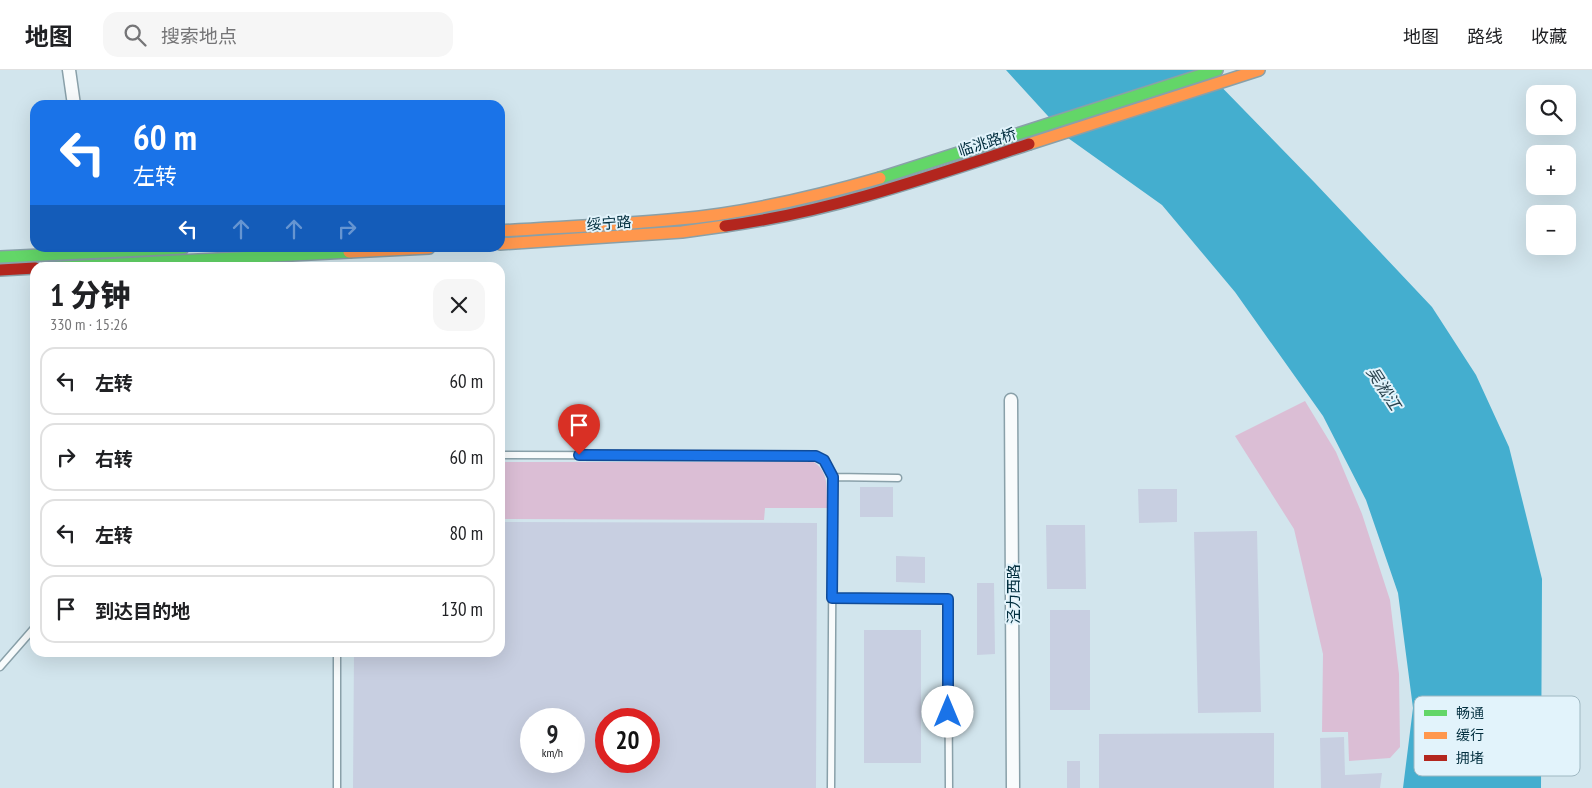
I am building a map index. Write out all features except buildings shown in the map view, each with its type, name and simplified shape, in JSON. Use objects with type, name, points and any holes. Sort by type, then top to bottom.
[{"type":"main road","name":"临洮路桥","points":[[718,215],[786,203],[853,186],[1217,70]]},
{"type":"main road","name":"临洮路桥","points":[[720,228],[789,216],[857,199],[1259,70]]},
{"type":"main road","name":"绥宁路","points":[[505,231],[632,224],[718,215]]},
{"type":"main road","name":"绥宁路","points":[[505,244],[643,236],[720,228]]},
{"type":"main road","points":[[0,257],[66,252]]},
{"type":"main road","points":[[160,262],[352,252]]},
{"type":"main road","points":[[0,270],[30,268]]},
{"type":"street","points":[[69,70],[73,100]]},
{"type":"street","name":"泾力西路","points":[[1011,400],[1013,788]]},
{"type":"lane","points":[[505,455],[816,456],[824,460],[833,477],[832,788]]},
{"type":"lane","points":[[833,477],[898,478]]},
{"type":"lane","points":[[832,598],[948,599],[948,788]]},
{"type":"lane","points":[[0,667],[30,633]]},
{"type":"lane","points":[[337,657],[337,788]]},
{"type":"shaded area","points":[[1305,401],[1336,452],[1362,514],[1390,600],[1399,674],[1400,747],[1390,758],[1349,761],[1348,732],[1322,732],[1323,654],[1294,529],[1235,436]]},
{"type":"shaded area","points":[[505,462],[814,462],[819,466],[825,477],[827,508],[765,508],[764,520],[505,519]]},
{"type":"water","name":"吴淞江","points":[[1006,70],[1205,70],[1432,307],[1476,375],[1509,447],[1542,579],[1541,696],[1414,696],[1414,776],[1541,776],[1541,788],[1403,788],[1413,708],[1398,593],[1366,500],[1323,416],[1235,292],[1162,205],[1068,138]]},
{"type":"traffic: fast","points":[[880,178],[1217,70]]},
{"type":"traffic: fast","points":[[0,257],[102,252]]},
{"type":"traffic: fast","points":[[159,262],[349,252]]},
{"type":"traffic: slow","points":[[1029,144],[1259,70]]},
{"type":"traffic: slow","points":[[505,231],[634,223],[730,213],[830,192],[880,178]]},
{"type":"traffic: slow","points":[[505,244],[682,232],[725,226]]},
{"type":"traffic: jam","points":[[725,226],[764,220],[841,203],[1029,144]]},
{"type":"traffic: jam","points":[[0,270],[30,268]]},
{"type":"route","points":[[579,455],[816,456],[824,460],[829,466],[833,477],[832,598],[948,599],[948,712]]}]
